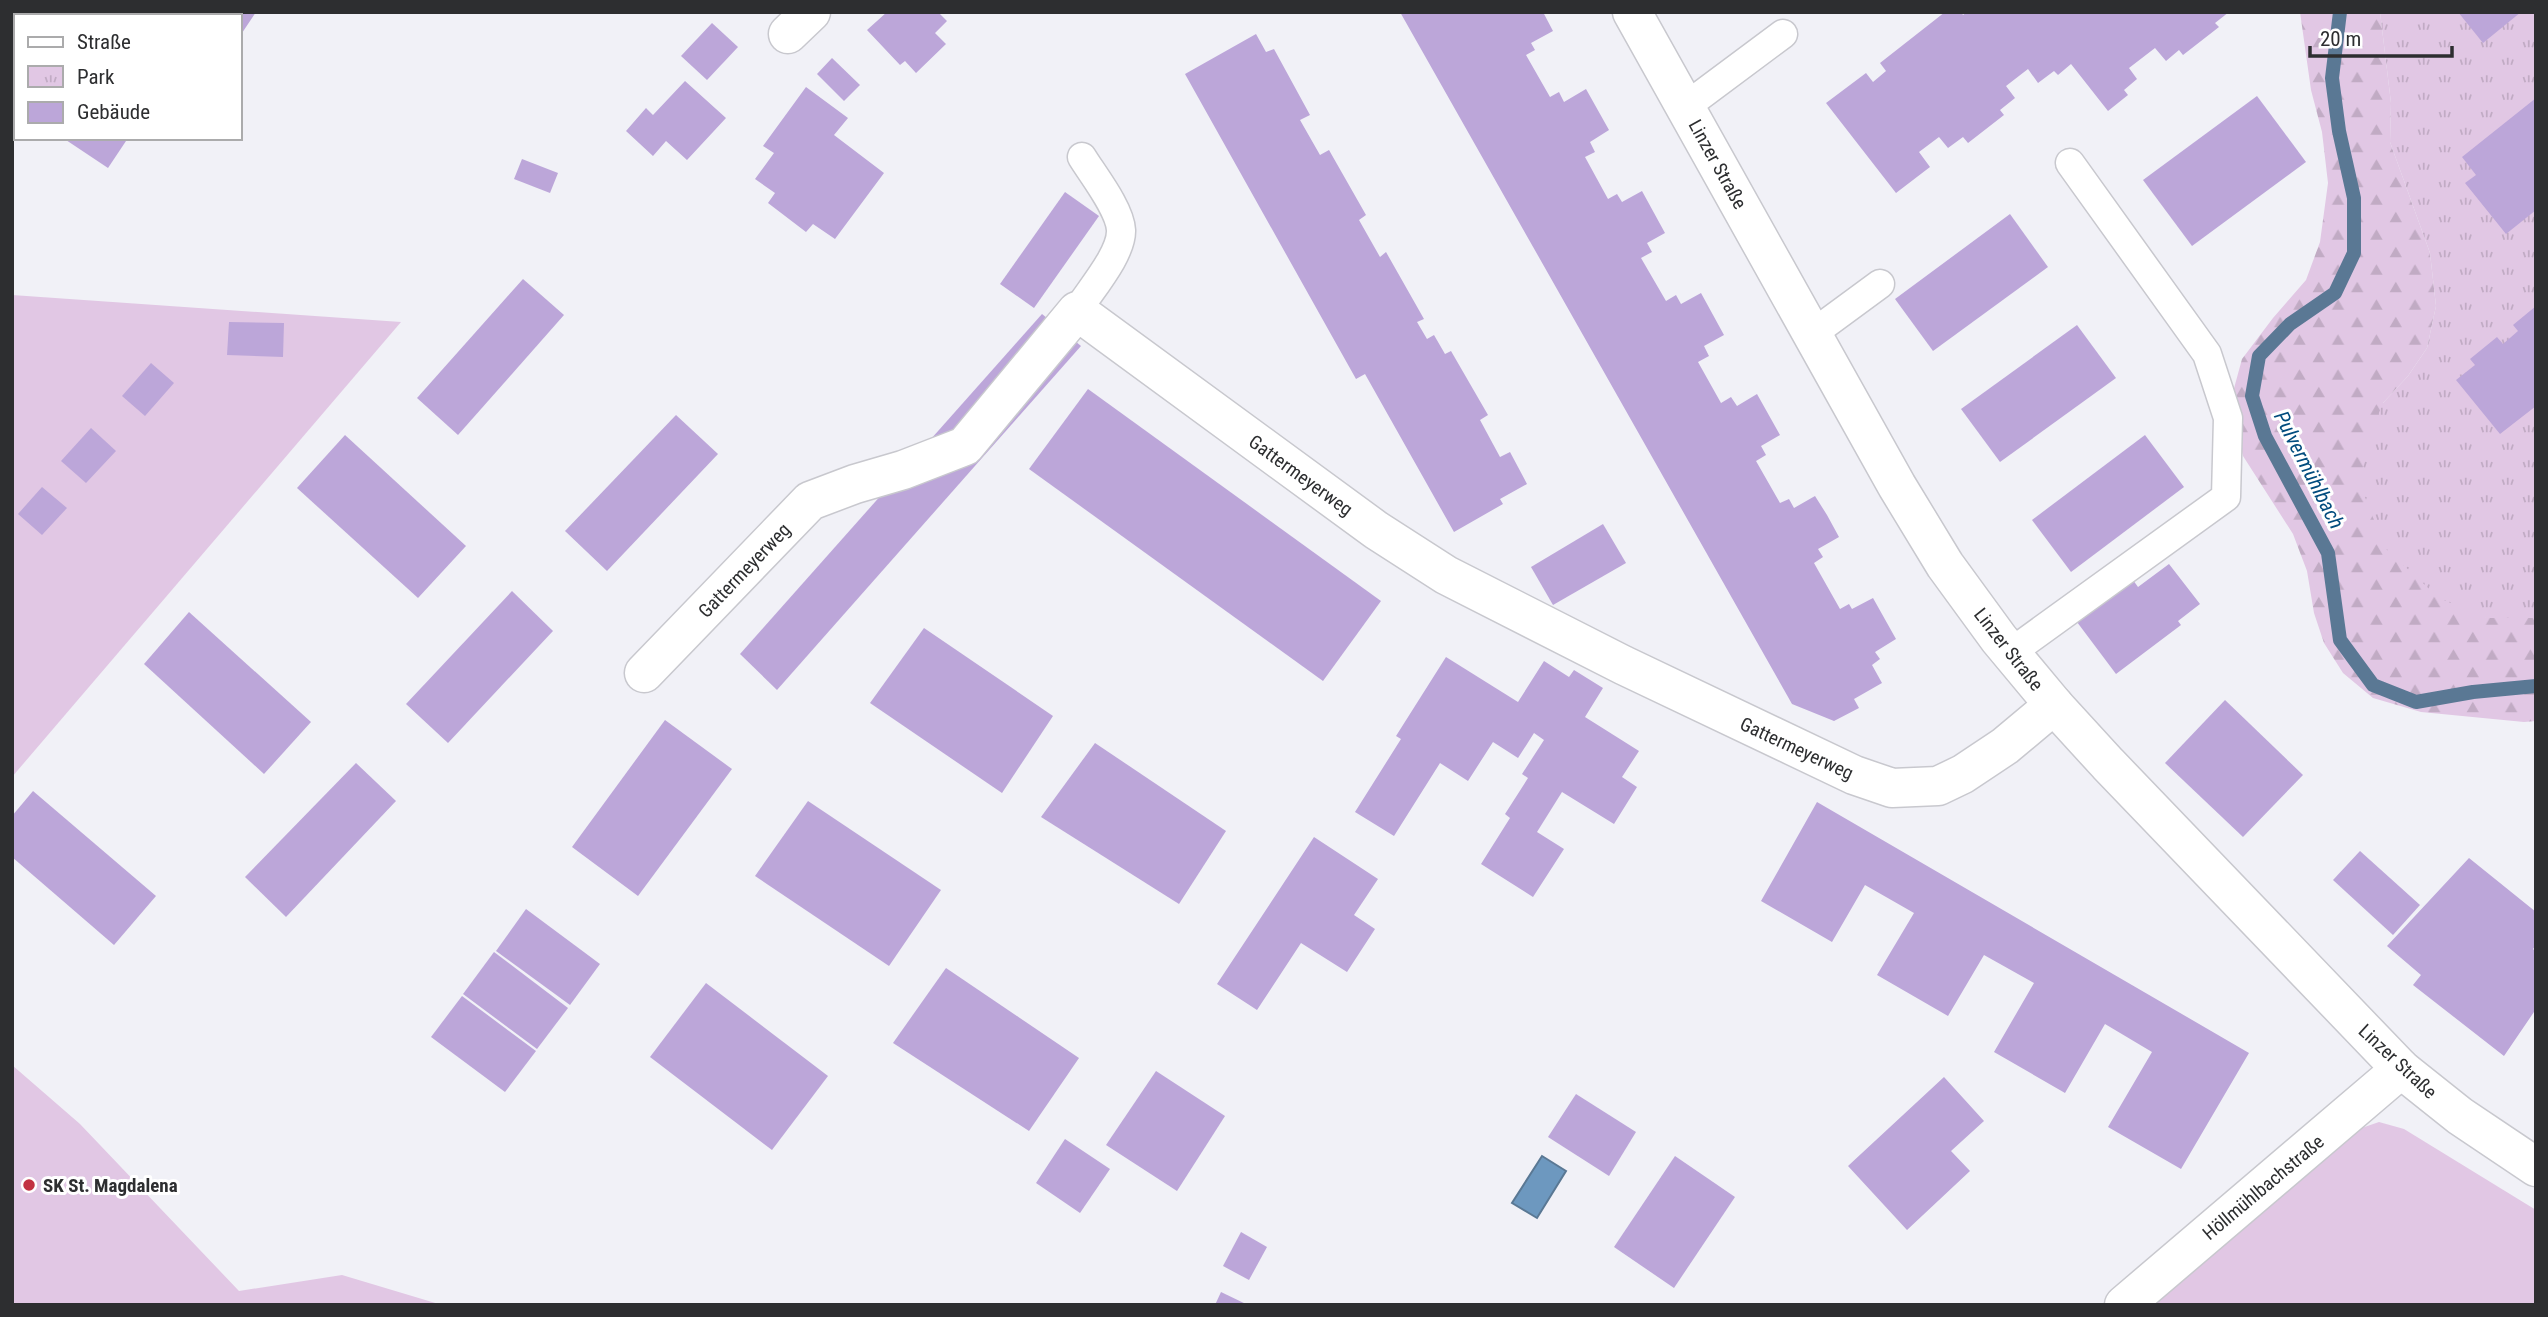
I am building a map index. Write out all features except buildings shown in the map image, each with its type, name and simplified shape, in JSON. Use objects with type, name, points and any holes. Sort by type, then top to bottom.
[{"type":"street","name":"Linzer Straße","points":[[1632,12],[1897,486],[1938,554],[2010,653],[2054,705],[2402,1069],[2459,1116],[2536,1167]]},
{"type":"street","name":"Gattermeyerweg","points":[[643,673],[810,501],[904,470],[965,446],[1077,311],[1376,530],[1446,575],[1623,665],[1854,775],[1892,788],[1938,786],[1964,774],[2005,746],[2054,705]]},
{"type":"street","name":"Höllmühlbachstraße","points":[[2124,1305],[2402,1069]]},
{"type":"lane","points":[[1685,107],[1783,34]]},
{"type":"lane","points":[[1077,311],[1116,251],[1121,229],[1115,212],[1082,157]]},
{"type":"lane","points":[[2010,653],[2226,497],[2228,418],[2207,354],[2070,163]]},
{"type":"lane","points":[[1812,334],[1880,284]]},
{"type":"green space","points":[[2300,12],[2380,12],[2391,103],[2390,142],[2430,253],[2436,306],[2427,348],[2408,376],[2383,403],[2486,618],[2536,618],[2536,721],[2421,712],[2373,698],[2343,673],[2324,643],[2314,613],[2307,571],[2293,534],[2243,456],[2230,403],[2242,359],[2306,280],[2320,242],[2328,183],[2322,132],[2311,90]]},
{"type":"green space","points":[[2380,12],[2536,12],[2536,618],[2486,618],[2439,598],[2385,548],[2361,487],[2365,446],[2383,403],[2408,376],[2427,348],[2436,306],[2430,253],[2390,142],[2391,103]]},
{"type":"green space","points":[[12,295],[401,322],[12,777]]},
{"type":"green space","points":[[12,1065],[80,1124],[239,1291],[342,1275],[442,1305],[12,1305]]},
{"type":"green space","points":[[2379,1122],[2404,1129],[2536,1210],[2536,1305],[2147,1305],[2350,1132]]},
{"type":"water","points":[[1542,1156],[1566,1171],[1537,1218],[1512,1203]]},
{"type":"waterway","name":"Pulvermühlbach","points":[[2340,12],[2332,78],[2339,131],[2354,198],[2354,253],[2335,293],[2290,324],[2259,356],[2252,396],[2265,436],[2328,553],[2340,640],[2373,685],[2416,702],[2473,692],[2536,686]]},
{"type":"place","name":"SK St. Magdalena","points":[[29,1185]]}]
